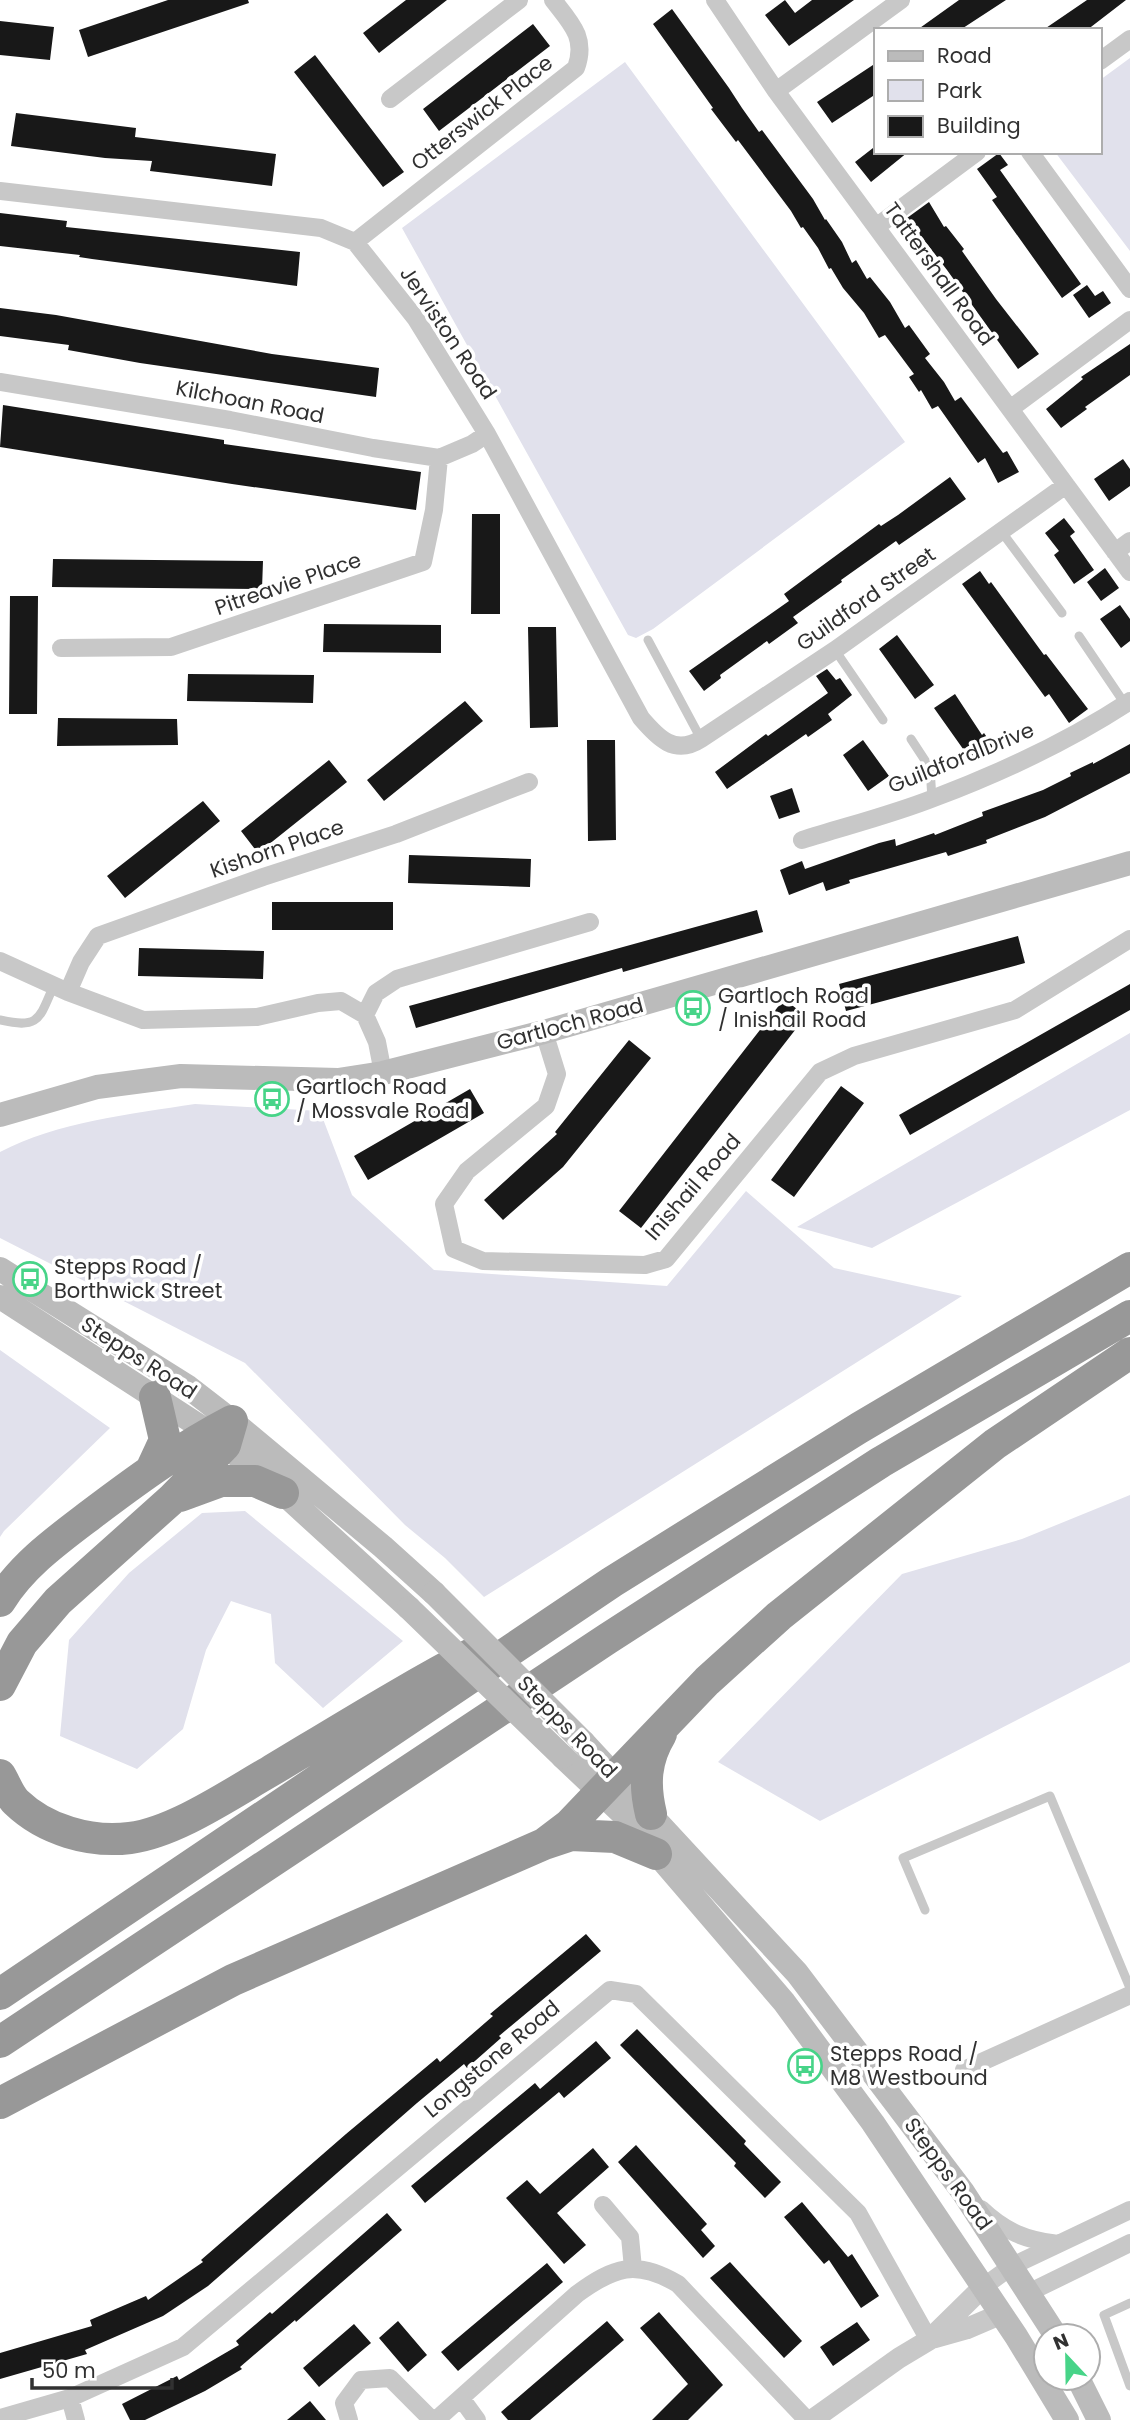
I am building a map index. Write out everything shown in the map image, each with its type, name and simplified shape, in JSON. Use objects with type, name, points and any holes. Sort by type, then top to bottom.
[{"type":"highway","points":[[0,1994],[612,1582],[859,1428],[1130,1268]]},
{"type":"highway","points":[[0,2042],[607,1639],[881,1461],[1130,1316]]},
{"type":"highway","points":[[544,1844],[569,1825],[707,1681],[779,1616],[995,1444],[1130,1353]]},
{"type":"highway","points":[[152,1468],[165,1440],[155,1397]]},
{"type":"highway","points":[[0,1601],[9,1587],[46,1549],[152,1468],[222,1433]]},
{"type":"highway","points":[[0,1685],[22,1643],[58,1601],[172,1499],[222,1433]]},
{"type":"highway","points":[[172,1499],[220,1481],[255,1481],[283,1493]]},
{"type":"highway","points":[[0,1775],[15,1801],[38,1819],[65,1832],[94,1838],[130,1838],[162,1829],[222,1800],[443,1669],[612,1582]]},
{"type":"highway","points":[[650,1814],[646,1794],[648,1762],[671,1718]]},
{"type":"highway","points":[[0,2104],[233,1980],[544,1844],[571,1835],[615,1837],[656,1854]]},
{"type":"main road","name":"Gartloch Road","points":[[0,1115],[97,1087],[181,1076],[338,1080],[383,1073],[544,1032],[1130,863]]},
{"type":"main road","name":"Stepps Road","points":[[0,1269],[188,1387],[222,1433],[283,1493],[409,1608],[573,1749]]},
{"type":"main road","name":"Stepps Road","points":[[0,1297],[155,1397],[222,1433],[383,1546],[434,1593],[573,1749],[608,1784],[650,1814],[797,1973],[963,2192],[1048,2322]]},
{"type":"main road","name":"Stepps Road","points":[[608,1784],[656,1854],[784,2002],[873,2123],[1001,2314],[1066,2420]]},
{"type":"main road","points":[[1001,2314],[1030,2292]]},
{"type":"main road","points":[[1085,2392],[1099,2420]]},
{"type":"street","points":[[390,99],[519,0]]},
{"type":"street","name":"Otterswick Place","points":[[355,242],[576,68],[581,54],[576,31],[554,0]]},
{"type":"street","points":[[776,91],[901,0]]},
{"type":"street","name":"Tattershall Road","points":[[718,1],[776,91],[1130,572]]},
{"type":"street","points":[[1102,60],[1130,39]]},
{"type":"street","points":[[876,227],[974,154]]},
{"type":"street","points":[[1031,154],[1130,289]]},
{"type":"street","name":"Jerviston Road","points":[[0,191],[321,228],[355,242],[415,318],[487,434],[641,718],[654,733],[671,745],[695,743]]},
{"type":"street","points":[[1010,410],[1130,320]]},
{"type":"street","name":"Kilchoan Road","points":[[0,382],[439,458]]},
{"type":"street","points":[[439,458],[472,444],[487,434]]},
{"type":"street","name":"Pitreavie Place","points":[[61,648],[171,647],[424,562],[434,510],[439,458]]},
{"type":"street","name":"Guildford Street","points":[[695,743],[835,650],[1066,485]]},
{"type":"street","points":[[1115,552],[1130,541]]},
{"type":"street","name":"Guildford Drive","points":[[802,839],[932,799],[1012,767],[1096,723],[1128,702]]},
{"type":"street","name":"Kishorn Place","points":[[61,989],[99,936],[263,877],[396,834],[529,782]]},
{"type":"street","points":[[365,1015],[376,993],[397,979],[590,922]]},
{"type":"street","name":"Inishail Road","points":[[544,1032],[557,1073],[546,1106],[467,1171],[444,1204],[454,1249],[483,1261],[645,1265],[666,1259],[820,1072],[854,1056],[1016,1010],[1130,939]]},
{"type":"street","points":[[0,961],[61,989],[143,1020],[257,1017],[318,1003],[341,1001],[365,1015],[377,1042],[383,1073]]},
{"type":"street","name":"Longstone Road","points":[[0,2418],[70,2398],[183,2347],[610,1990],[636,1994],[858,2213],[929,2340]]},
{"type":"street","points":[[964,2070],[1130,1995]]},
{"type":"street","points":[[963,2192],[992,2220],[1009,2231],[1031,2241],[1059,2244]]},
{"type":"street","points":[[603,2205],[631,2236],[633,2268]]},
{"type":"street","points":[[349,2420],[344,2403],[361,2380],[390,2378],[434,2420],[585,2288],[601,2277],[633,2268],[657,2272],[678,2284],[810,2420],[929,2340],[983,2287],[1012,2266],[1130,2210]]},
{"type":"street","points":[[1030,2292],[1130,2244]]},
{"type":"street","points":[[929,2340],[966,2329],[1001,2314]]},
{"type":"street","points":[[70,2398],[76,2420]]},
{"type":"street","points":[[461,2398],[477,2420]]},
{"type":"lane","points":[[1001,531],[1062,613]]},
{"type":"lane","points":[[1079,636],[1128,702]]},
{"type":"lane","points":[[648,639],[695,743]]},
{"type":"lane","points":[[835,650],[883,720]]},
{"type":"lane","points":[[911,738],[930,768],[932,799]]},
{"type":"lane","points":[[0,1020],[21,1025],[36,1020],[61,989]]},
{"type":"lane","points":[[925,1910],[903,1858],[1050,1796],[1130,1988]]},
{"type":"lane","points":[[1130,2303],[1104,2315],[1130,2386]]},
{"type":"green space","points":[[1130,58],[1130,251],[1057,154],[1102,154],[1102,79]]},
{"type":"green space","points":[[625,62],[905,442],[653,629],[636,638],[628,635],[402,228]]},
{"type":"green space","points":[[1130,1033],[1130,1110],[872,1248],[797,1227]]},
{"type":"green space","points":[[195,1104],[320,1111],[352,1195],[434,1270],[667,1286],[746,1191],[834,1268],[962,1296],[484,1597],[445,1558],[405,1525],[245,1363],[0,1238],[0,1152],[70,1126]]},
{"type":"green space","points":[[0,1350],[110,1428],[0,1537]]},
{"type":"green space","points":[[1130,1495],[1130,1662],[820,1821],[718,1762],[902,1574],[1022,1539]]},
{"type":"green space","points":[[245,1511],[403,1641],[323,1708],[275,1663],[271,1614],[231,1601],[206,1650],[183,1729],[137,1769],[60,1736],[69,1640],[129,1573],[202,1513]]},
{"type":"building","points":[[168,0],[248,0],[249,3],[88,57],[79,30]]},
{"type":"building","points":[[406,0],[447,0],[379,53],[363,33]]},
{"type":"building","points":[[785,0],[795,13],[812,0],[854,0],[789,46],[765,15]]},
{"type":"building","points":[[959,0],[1006,0],[963,28],[920,28]]},
{"type":"building","points":[[1087,0],[1126,0],[1090,28],[1046,28]]},
{"type":"building","points":[[672,9],[759,132],[762,130],[813,199],[842,242],[852,263],[856,260],[867,279],[870,277],[890,302],[905,328],[909,325],[930,354],[925,358],[955,401],[961,397],[1003,453],[1007,451],[1019,472],[998,483],[985,458],[978,463],[938,406],[932,409],[921,390],[919,392],[909,377],[914,374],[885,335],[879,338],[864,313],[843,288],[831,268],[829,269],[803,227],[801,228],[738,140],[736,142],[711,109],[713,108],[653,24]]},
{"type":"building","points":[[0,21],[54,27],[50,60],[0,55]]},
{"type":"building","points":[[533,24],[550,46],[439,131],[423,109]]},
{"type":"building","points":[[315,55],[404,172],[383,187],[294,72]]},
{"type":"building","points":[[874,64],[874,95],[832,123],[817,102]]},
{"type":"building","points":[[16,113],[136,128],[135,137],[276,154],[272,186],[150,171],[152,161],[11,146]]},
{"type":"building","points":[[873,148],[874,154],[906,154],[871,182],[855,162]]},
{"type":"building","points":[[1000,154],[1008,165],[1000,170],[1081,284],[1062,298],[992,200],[997,197],[977,169]]},
{"type":"building","points":[[929,202],[996,299],[1039,354],[1018,369],[907,218]]},
{"type":"building","points":[[0,213],[67,221],[66,227],[300,252],[297,286],[0,246]]},
{"type":"building","points":[[1087,285],[1095,296],[1103,291],[1111,303],[1089,318],[1073,295]]},
{"type":"building","points":[[0,308],[56,315],[272,354],[379,368],[376,397],[140,363],[68,350],[69,345],[0,336]]},
{"type":"building","points":[[1130,344],[1130,375],[1061,428],[1046,409],[1083,379],[1081,377]]},
{"type":"building","points":[[3,405],[224,440],[224,444],[421,472],[416,510],[0,447]]},
{"type":"building","points":[[1123,459],[1130,469],[1130,486],[1109,501],[1094,479]]},
{"type":"building","points":[[950,477],[966,499],[899,545],[896,541],[841,580],[842,582],[793,617],[798,623],[769,644],[767,641],[720,675],[721,678],[704,691],[689,671],[789,601],[784,594],[879,524],[881,526],[898,515]]},
{"type":"building","points":[[472,514],[500,514],[500,614],[471,614]]},
{"type":"building","points":[[1064,518],[1075,532],[1070,536],[1094,570],[1074,584],[1054,555],[1059,551],[1045,533]]},
{"type":"building","points":[[53,559],[263,561],[262,589],[52,587]]},
{"type":"building","points":[[1105,568],[1119,588],[1101,601],[1087,582]]},
{"type":"building","points":[[980,571],[1088,709],[1069,723],[1049,694],[1045,697],[962,584]]},
{"type":"building","points":[[10,596],[38,596],[37,714],[9,714]]},
{"type":"building","points":[[1120,605],[1130,619],[1130,641],[1121,648],[1100,619]]},
{"type":"building","points":[[324,624],[441,625],[441,653],[323,652]]},
{"type":"building","points":[[528,627],[556,627],[558,727],[530,728]]},
{"type":"building","points":[[897,635],[934,685],[915,699],[879,649]]},
{"type":"building","points":[[827,669],[836,680],[840,678],[852,695],[828,714],[832,720],[808,737],[806,734],[727,789],[715,772],[828,693],[816,676]]},
{"type":"building","points":[[188,674],[314,675],[313,703],[187,701]]},
{"type":"building","points":[[955,694],[982,735],[984,733],[995,749],[973,763],[934,708]]},
{"type":"building","points":[[465,701],[483,721],[384,801],[367,780]]},
{"type":"building","points":[[58,718],[177,719],[178,745],[57,746]]},
{"type":"building","points":[[587,740],[615,740],[616,840],[588,841]]},
{"type":"building","points":[[863,740],[889,776],[868,791],[843,755]]},
{"type":"building","points":[[1130,744],[1130,773],[1045,817],[986,840],[987,843],[948,856],[946,852],[849,880],[850,883],[826,891],[823,882],[789,895],[780,870],[802,861],[805,869],[895,839],[896,846],[934,833],[935,835],[983,816],[982,812],[1043,790],[1071,776],[1070,773]]},
{"type":"building","points":[[329,760],[347,782],[258,853],[241,831]]},
{"type":"building","points":[[792,788],[800,812],[779,819],[770,796]]},
{"type":"building","points":[[203,801],[220,821],[125,898],[107,876]]},
{"type":"building","points":[[409,855],[531,859],[530,887],[408,883]]},
{"type":"building","points":[[272,902],[393,902],[393,930],[272,930]]},
{"type":"building","points":[[757,910],[763,932],[623,972],[622,968],[416,1028],[409,1006]]},
{"type":"building","points":[[1018,936],[1025,963],[846,1011],[839,984]]},
{"type":"building","points":[[139,948],[264,951],[263,979],[138,976]]},
{"type":"building","points":[[1130,984],[1130,1010],[910,1135],[899,1115]]},
{"type":"building","points":[[784,999],[806,1016],[641,1228],[619,1211]]},
{"type":"building","points":[[629,1040],[651,1058],[563,1167],[503,1220],[484,1200],[557,1134],[555,1132]]},
{"type":"building","points":[[841,1086],[864,1103],[794,1197],[771,1180]]},
{"type":"building","points":[[470,1089],[484,1113],[368,1180],[354,1156]]},
{"type":"building","points":[[586,1934],[601,1951],[499,2036],[501,2038],[467,2068],[464,2064],[417,2103],[208,2286],[163,2316],[85,2350],[87,2354],[0,2379],[0,2353],[92,2326],[90,2320],[146,2296],[148,2300],[203,2262],[201,2260],[346,2134],[437,2058],[440,2062],[493,2016],[490,2014]]},
{"type":"building","points":[[637,2029],[746,2141],[744,2144],[781,2182],[765,2198],[734,2166],[736,2163],[620,2045]]},
{"type":"building","points":[[596,2041],[611,2058],[564,2098],[559,2092],[425,2203],[411,2186],[535,2083],[540,2089]]},
{"type":"building","points":[[636,2145],[707,2224],[701,2230],[715,2246],[703,2258],[618,2162]]},
{"type":"building","points":[[593,2148],[609,2167],[557,2213],[586,2245],[564,2264],[506,2198],[527,2180],[540,2194]]},
{"type":"building","points":[[802,2202],[848,2257],[852,2254],[879,2296],[861,2308],[829,2260],[824,2264],[784,2217]]},
{"type":"building","points":[[387,2213],[402,2230],[240,2367],[242,2369],[205,2391],[145,2420],[130,2420],[122,2404],[177,2376],[179,2380],[239,2345],[236,2341],[270,2312],[272,2314]]},
{"type":"building","points":[[730,2262],[802,2341],[784,2358],[710,2278]]},
{"type":"building","points":[[547,2263],[563,2282],[458,2371],[441,2352]]},
{"type":"building","points":[[659,2312],[723,2385],[688,2420],[652,2420],[688,2384],[640,2328]]},
{"type":"building","points":[[398,2321],[427,2355],[408,2372],[379,2338]]},
{"type":"building","points":[[607,2321],[624,2340],[530,2420],[508,2420],[501,2412]]},
{"type":"building","points":[[857,2322],[870,2340],[833,2366],[820,2347]]},
{"type":"building","points":[[354,2324],[371,2343],[319,2387],[303,2368]]},
{"type":"building","points":[[310,2401],[326,2420],[287,2420]]},
{"type":"place","name":"Gartloch Road / Inishail Road","points":[[693,1008]]},
{"type":"place","name":"Gartloch Road / Mossvale Road","points":[[272,1099]]},
{"type":"place","name":"Stepps Road / Borthwick Street","points":[[30,1279]]},
{"type":"place","name":"Stepps Road / M8 Westbound","points":[[805,2066]]}]
